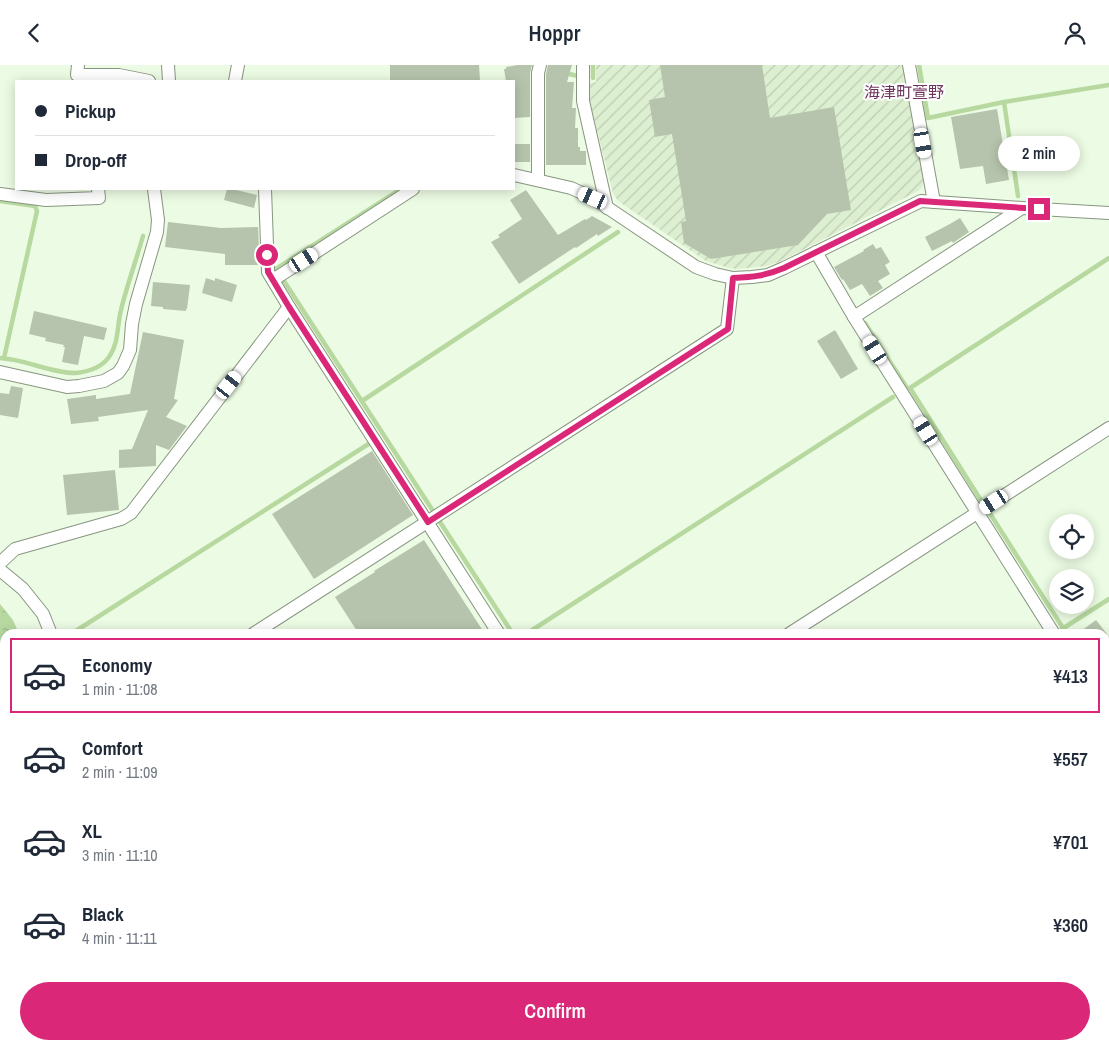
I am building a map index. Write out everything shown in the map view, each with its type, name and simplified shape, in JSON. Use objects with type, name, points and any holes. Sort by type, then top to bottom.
[{"type":"street","points":[[168,65],[169,80]]},
{"type":"street","points":[[235,80],[238,65]]},
{"type":"street","points":[[538,180],[538,73],[540,65]]},
{"type":"street","points":[[583,65],[583,101],[608,207]]},
{"type":"street","points":[[910,65],[934,202]]},
{"type":"street","points":[[83,74],[119,75],[144,80]]},
{"type":"street","points":[[515,175],[576,191],[593,198],[696,267],[733,278],[768,275],[920,201],[1109,213]]},
{"type":"street","points":[[0,194],[46,200],[99,198],[98,190]]},
{"type":"street","points":[[0,372],[67,387],[104,381],[118,373],[124,365],[130,350],[136,304],[157,232],[158,220],[154,190]]},
{"type":"street","points":[[265,190],[268,272],[496,629]]},
{"type":"street","points":[[273,280],[411,190]]},
{"type":"street","points":[[854,317],[1022,208]]},
{"type":"street","points":[[816,252],[854,317],[1051,629]]},
{"type":"street","points":[[261,629],[728,329],[733,278]]},
{"type":"street","points":[[0,563],[15,549],[121,519],[131,513],[289,307]]},
{"type":"street","points":[[797,629],[1109,428]]},
{"type":"street","points":[[0,570],[23,589],[43,614],[49,629]]},
{"type":"shaded area","points":[[596,65],[904,65],[924,183],[920,190],[779,262],[766,266],[737,269],[706,261],[618,201],[613,193],[589,99],[589,83],[596,82]]},
{"type":"water","points":[[0,604],[13,620],[17,629],[0,629]]},
{"type":"building","points":[[390,65],[479,65],[480,80],[390,80]]},
{"type":"building","points":[[532,65],[530,73],[530,117],[515,118],[515,80],[506,80],[504,69],[506,67]]},
{"type":"building","points":[[548,65],[572,65],[567,82],[574,82],[572,108],[576,108],[575,128],[578,128],[578,147],[580,147],[580,151],[586,151],[586,165],[546,165],[546,74]]},
{"type":"building","points":[[660,65],[762,65],[770,118],[834,107],[851,210],[827,214],[798,245],[711,259],[684,243],[681,222],[686,221],[672,134],[655,137],[649,100],[665,97]]},
{"type":"building","points":[[997,109],[1009,180],[986,184],[983,166],[960,169],[951,117]]},
{"type":"building","points":[[515,144],[530,144],[530,162],[515,162]]},
{"type":"building","points":[[227,190],[236,190],[257,195],[254,208],[224,200]]},
{"type":"building","points":[[526,190],[558,235],[592,216],[612,227],[575,247],[519,284],[491,242],[522,219],[510,200]]},
{"type":"building","points":[[960,218],[969,232],[953,243],[952,241],[932,251],[925,237]]},
{"type":"building","points":[[168,222],[221,228],[258,227],[260,265],[225,265],[225,254],[165,247]]},
{"type":"building","points":[[873,244],[876,249],[881,247],[890,262],[885,265],[890,274],[878,281],[883,288],[870,296],[862,284],[850,290],[834,267]]},
{"type":"building","points":[[206,278],[215,281],[215,278],[237,285],[232,302],[202,293]]},
{"type":"building","points":[[153,282],[190,285],[186,311],[151,306]]},
{"type":"building","points":[[34,311],[107,328],[104,340],[84,336],[78,365],[62,362],[64,345],[45,341],[46,338],[29,334]]},
{"type":"building","points":[[835,330],[858,369],[841,379],[817,341]]},
{"type":"building","points":[[143,332],[184,340],[174,399],[178,400],[166,417],[187,426],[169,450],[156,445],[156,466],[119,468],[119,450],[132,449],[148,410],[98,417],[99,421],[71,424],[67,399],[96,395],[96,399],[130,394]]},
{"type":"building","points":[[11,386],[23,388],[18,418],[0,415],[0,393],[9,394]]},
{"type":"building","points":[[372,451],[413,515],[314,579],[272,514]]},
{"type":"building","points":[[115,470],[119,510],[67,515],[63,475]]},
{"type":"building","points":[[424,540],[482,629],[356,629],[335,597]]},
{"type":"building","points":[[1096,620],[1103,629],[1084,629]]},
{"type":"waterway","points":[[593,65],[593,78]]},
{"type":"waterway","points":[[919,65],[928,118],[1004,102],[1018,196]]},
{"type":"waterway","points":[[565,73],[578,76]]},
{"type":"waterway","points":[[1004,102],[1109,85]]},
{"type":"waterway","points":[[276,269],[399,190]]},
{"type":"waterway","points":[[0,201],[35,206],[37,211],[4,358]]},
{"type":"waterway","points":[[362,401],[618,232]]},
{"type":"waterway","points":[[0,358],[56,371],[75,373],[98,367],[106,361],[115,346],[123,301],[143,236]]},
{"type":"waterway","points":[[906,389],[1109,258]]},
{"type":"waterway","points":[[284,281],[433,511]]},
{"type":"waterway","points":[[865,323],[907,388]]},
{"type":"waterway","points":[[910,388],[982,502]]},
{"type":"waterway","points":[[534,629],[893,397]]},
{"type":"waterway","points":[[79,629],[370,443]]},
{"type":"waterway","points":[[989,512],[1063,628]]},
{"type":"waterway","points":[[440,522],[510,629]]},
{"type":"waterway","points":[[1062,629],[1109,599]]},
{"type":"district","name":"海津町萱野","points":[[904,92]]},
{"type":"route","points":[[267,255],[268,272],[289,307],[428,522],[728,329],[733,278],[768,275],[920,201],[1039,209]]}]
